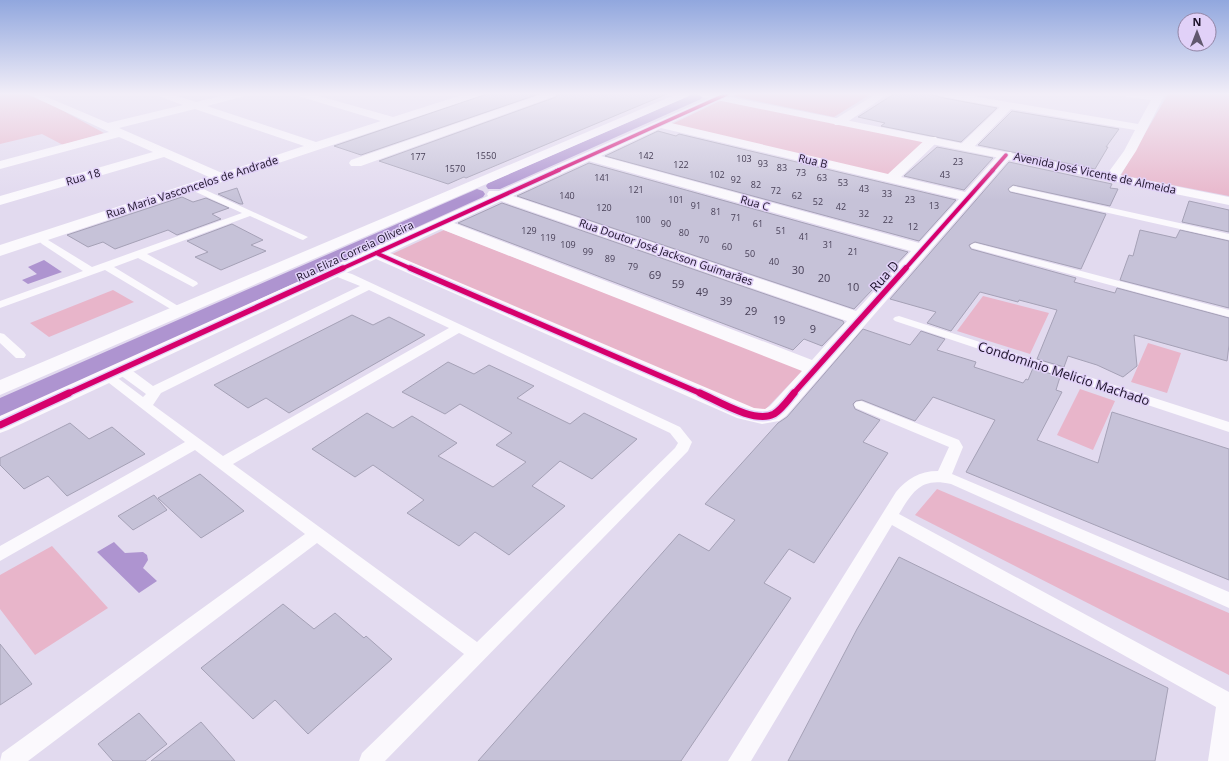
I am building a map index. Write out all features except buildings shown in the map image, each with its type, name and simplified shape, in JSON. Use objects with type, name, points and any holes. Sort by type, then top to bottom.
[{"type":"street","points":[[113,130],[220,177]]},
{"type":"street","points":[[267,130],[315,146]]},
{"type":"street","name":"Rua Maria Vasconcelos de Andrade","points":[[0,250],[367,130]]},
{"type":"street","points":[[356,163],[451,130]]},
{"type":"street","name":"Rua Eliza Correia Oliveira","points":[[0,388],[602,130]]},
{"type":"street","name":"Rua Eliza Correia Oliveira","points":[[0,425],[646,130]]},
{"type":"street","name":"Rua B","points":[[681,130],[969,197]]},
{"type":"street","name":"Avenida José Vicente de Almeida","points":[[878,130],[1229,201]]},
{"type":"street","points":[[966,147],[984,130]]},
{"type":"street","points":[[1112,177],[1130,151],[1141,130]]},
{"type":"street","points":[[0,165],[121,133]]},
{"type":"street","points":[[891,179],[932,140]]},
{"type":"street","name":"Rua 18","points":[[0,201],[166,153]]},
{"type":"street","name":"Rua D","points":[[376,253],[745,413],[764,417],[773,416],[817,369],[1006,155]]},
{"type":"street","name":"Rua C","points":[[587,156],[922,249]]},
{"type":"street","name":"Rua Doutor José Jackson Guimarães","points":[[472,185],[500,196],[861,318]]},
{"type":"street","points":[[440,223],[817,369]]},
{"type":"lane","points":[[1013,189],[1229,237]]},
{"type":"lane","points":[[200,190],[303,237]]},
{"type":"lane","points":[[0,305],[250,213]]},
{"type":"lane","points":[[44,242],[91,271]]},
{"type":"lane","points":[[975,246],[1229,314]]},
{"type":"lane","points":[[139,254],[193,284]]},
{"type":"lane","points":[[106,266],[179,311]]},
{"type":"lane","points":[[334,272],[368,286],[675,430],[685,442],[681,451],[370,761]]},
{"type":"lane","points":[[150,400],[368,286]]},
{"type":"lane","name":"Condominio Melicio Machado","points":[[899,319],[1229,427]]},
{"type":"lane","points":[[223,463],[458,328]]},
{"type":"lane","points":[[0,337],[20,355]]},
{"type":"lane","points":[[113,373],[150,400],[195,443],[478,654]]},
{"type":"lane","points":[[861,405],[954,443],[956,447],[943,476]]},
{"type":"lane","points":[[0,554],[195,443]]},
{"type":"lane","points":[[739,761],[889,516],[902,496],[919,478],[943,476],[955,480],[1229,600]]},
{"type":"lane","points":[[889,516],[1228,702],[1219,761]]},
{"type":"lane","points":[[10,761],[317,534]]},
{"type":"shaded area","points":[[0,130],[98,130],[104,133],[63,145],[42,134],[0,144]]},
{"type":"shaded area","points":[[689,130],[865,130],[925,142],[886,176]]},
{"type":"shaded area","points":[[1147,130],[1229,130],[1229,196],[1121,175]]},
{"type":"shaded area","points":[[444,230],[803,370],[761,414],[392,254]]},
{"type":"shaded area","points":[[44,260],[62,272],[28,284],[22,280],[37,274],[28,267]]},
{"type":"shaded area","points":[[113,290],[134,302],[49,337],[30,323]]},
{"type":"shaded area","points":[[983,296],[1049,313],[1030,354],[957,331]]},
{"type":"shaded area","points":[[1148,343],[1181,353],[1167,393],[1131,382]]},
{"type":"shaded area","points":[[1080,389],[1115,401],[1093,450],[1057,435]]},
{"type":"shaded area","points":[[937,489],[1229,613],[1229,675],[915,515]]},
{"type":"shaded area","points":[[114,542],[125,553],[143,552],[147,555],[148,560],[143,568],[157,581],[139,593],[97,552]]},
{"type":"shaded area","points":[[52,546],[108,608],[35,655],[0,609],[0,575]]},
{"type":"waterway","points":[[494,186],[621,130]]},
{"type":"waterway","points":[[0,408],[477,194]]},
{"type":"cycle path","points":[[0,425],[648,130]]},
{"type":"cycle path","points":[[376,253],[745,413],[754,416],[766,416],[774,414],[778,411],[1006,155]]}]
